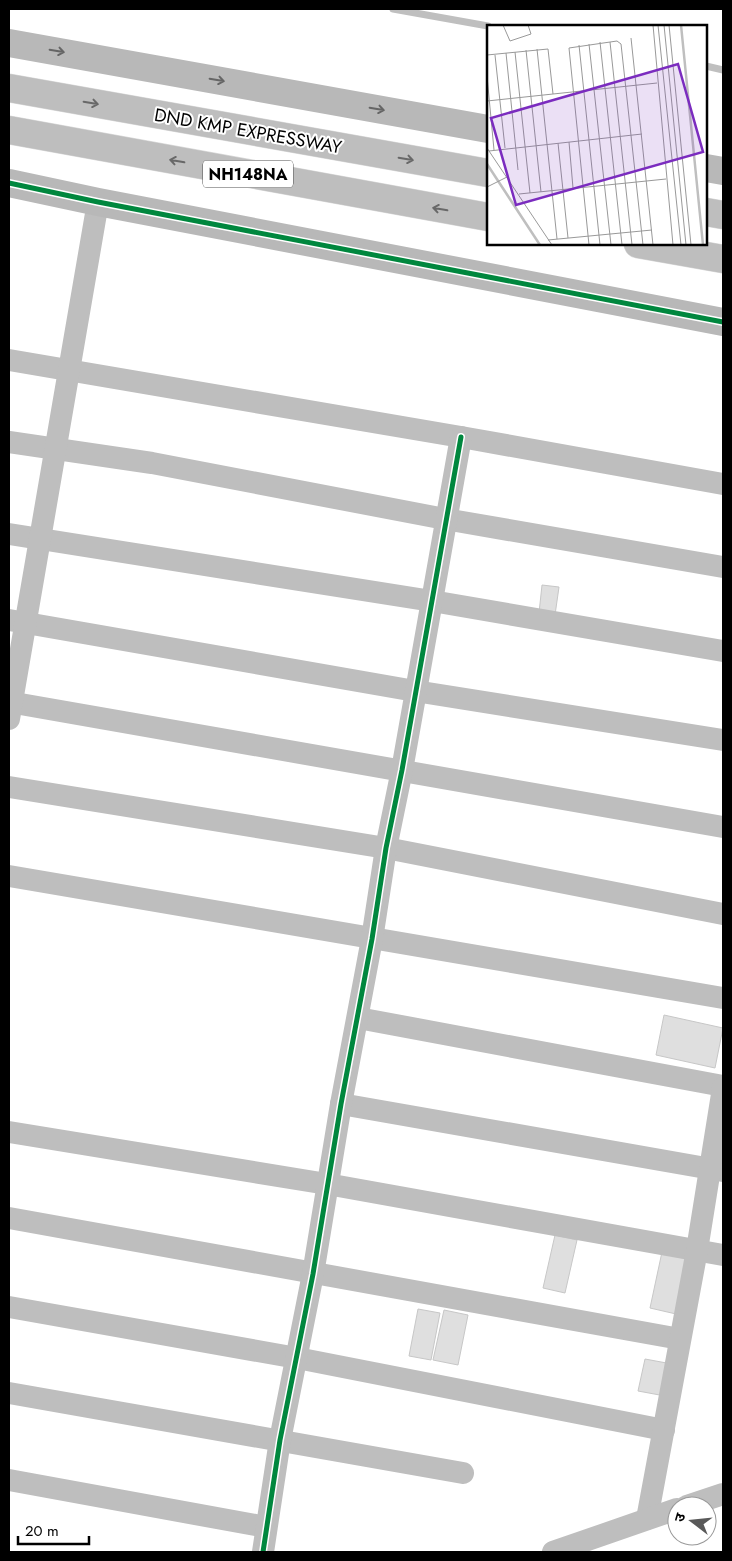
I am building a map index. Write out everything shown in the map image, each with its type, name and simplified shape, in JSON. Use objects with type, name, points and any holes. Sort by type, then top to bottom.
[{"type":"highway","name":"DND KMP EXPRESSWAY","points":[[9,88],[487,173]]},
{"type":"highway","name":"NH148NA","points":[[9,130],[487,217]]},
{"type":"highway","points":[[707,212],[723,215]]},
{"type":"highway","points":[[644,245],[723,259]]},
{"type":"street","points":[[9,43],[487,129]]},
{"type":"street","points":[[707,168],[723,171]]},
{"type":"street","points":[[9,183],[98,202],[723,322]]},
{"type":"street","points":[[98,202],[40,539],[17,622],[10,708],[402,770],[723,827]]},
{"type":"street","points":[[9,360],[723,484]]},
{"type":"street","points":[[262,1552],[280,1440],[313,1274],[341,1104],[372,939],[386,848],[402,770],[445,518],[461,437]]},
{"type":"street","points":[[9,442],[152,463],[445,518],[723,567]]},
{"type":"street","points":[[9,534],[432,601],[723,651]]},
{"type":"street","points":[[17,622],[415,692],[723,740]]},
{"type":"street","points":[[9,787],[386,848],[723,914]]},
{"type":"street","points":[[9,876],[723,998]]},
{"type":"street","points":[[358,1018],[723,1087],[717,1170],[697,1250],[647,1519]]},
{"type":"street","points":[[341,1104],[717,1170]]},
{"type":"street","points":[[9,1132],[327,1184],[723,1255]]},
{"type":"street","points":[[9,1218],[680,1339]]},
{"type":"street","points":[[9,1307],[297,1358],[664,1430]]},
{"type":"street","points":[[9,1393],[463,1472]]},
{"type":"street","points":[[9,1480],[266,1527]]},
{"type":"street","points":[[553,1552],[667,1512]]},
{"type":"building","points":[[542,585],[559,587],[555,615],[539,613]]},
{"type":"building","points":[[664,1015],[723,1028],[715,1068],[656,1055]]},
{"type":"building","points":[[555,1235],[577,1240],[565,1293],[543,1288]]},
{"type":"building","points":[[662,1252],[688,1258],[676,1314],[650,1308]]},
{"type":"building","points":[[418,1309],[440,1313],[431,1360],[409,1356]]},
{"type":"building","points":[[444,1310],[468,1315],[458,1365],[433,1360]]},
{"type":"building","points":[[645,1359],[672,1364],[665,1396],[638,1391]]},
{"type":"waterway","points":[[393,9],[487,26]]},
{"type":"waterway","points":[[707,66],[723,70]]},
{"type":"cycle path","points":[[9,183],[98,202],[723,322]]},
{"type":"cycle path","points":[[263,1552],[280,1440],[313,1274],[341,1104],[372,939],[386,848],[402,770],[461,437]]}]
